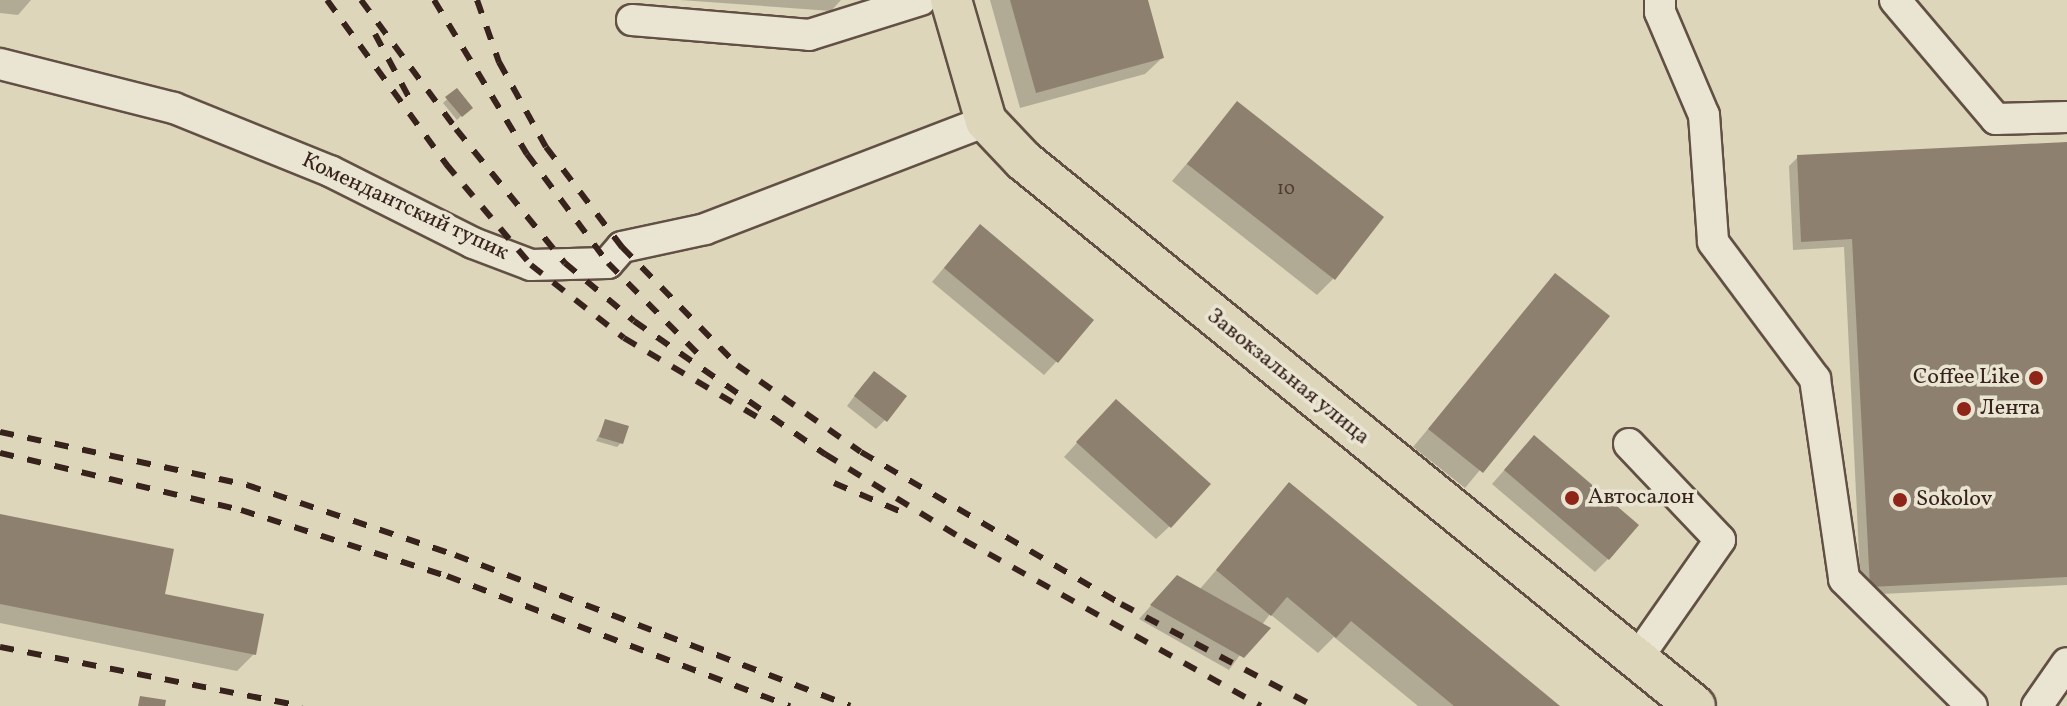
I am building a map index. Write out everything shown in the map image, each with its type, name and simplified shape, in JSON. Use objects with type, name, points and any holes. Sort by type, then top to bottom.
[{"type":"main road","name":"Завокзальная улица","points":[[951,0],[986,121],[1024,161],[1695,706]]},
{"type":"street","points":[[632,20],[809,35],[921,0]]},
{"type":"street","points":[[1660,0],[1660,12],[1704,115],[1713,242],[1815,379],[1844,579],[1972,706]]},
{"type":"street","points":[[1895,0],[1996,119],[2067,117]]},
{"type":"street","name":"Комендантский тупик","points":[[0,64],[174,108],[330,171],[473,243],[531,265],[608,263],[622,247],[705,229],[986,121]]},
{"type":"street","points":[[1629,444],[1720,540],[1636,660]]},
{"type":"street","points":[[2037,706],[2067,663]]},
{"type":"building","points":[[1010,0],[1148,0],[1164,58],[1036,93]]},
{"type":"building","points":[[457,88],[473,108],[462,117],[445,97]]},
{"type":"building","points":[[1237,101],[1384,217],[1335,280],[1187,164]]},
{"type":"building","name":"Лента","points":[[2067,142],[2067,577],[1870,587],[1852,239],[1801,242],[1797,155]]},
{"type":"building","points":[[980,224],[1094,320],[1058,363],[944,268]]},
{"type":"building","points":[[1555,273],[1610,316],[1483,473],[1428,429]]},
{"type":"building","points":[[874,371],[907,396],[887,422],[854,396]]},
{"type":"building","points":[[1116,399],[1211,484],[1171,528],[1076,442]]},
{"type":"building","points":[[605,419],[629,426],[623,444],[599,437]]},
{"type":"building","name":"Автосалон","points":[[1534,435],[1639,525],[1609,560],[1504,470]]},
{"type":"building","points":[[1289,482],[1560,706],[1454,706],[1351,621],[1336,638],[1287,597],[1271,616],[1216,570]]},
{"type":"building","points":[[0,514],[174,549],[165,594],[264,614],[256,655],[0,604]]},
{"type":"building","points":[[1177,575],[1271,628],[1244,658],[1150,605]]},
{"type":"building","points":[[140,696],[166,700],[165,706],[138,706]]},
{"type":"railway","points":[[327,0],[446,164],[531,265],[624,338],[762,420]]},
{"type":"railway","points":[[361,0],[456,129],[565,263],[634,321],[825,454],[964,540],[1261,706]]},
{"type":"railway","points":[[434,0],[527,154],[608,263],[698,354]]},
{"type":"railway","points":[[477,0],[499,62],[546,147],[622,247],[737,365],[861,452],[1121,604],[1314,706]]},
{"type":"railway","points":[[375,34],[413,105]]},
{"type":"railway","points":[[0,432],[247,485],[455,555],[850,706]]},
{"type":"railway","points":[[0,453],[241,510],[447,576],[790,706]]},
{"type":"railway","points":[[834,483],[904,513]]},
{"type":"railway","points":[[0,647],[302,706]]},
{"type":"place","name":"Coffee Like","points":[[2036,378]]},
{"type":"place","name":"Лента","points":[[1964,409]]},
{"type":"place","name":"Автосалон","points":[[1572,498]]},
{"type":"place","name":"Sokolov","points":[[1900,500]]}]
